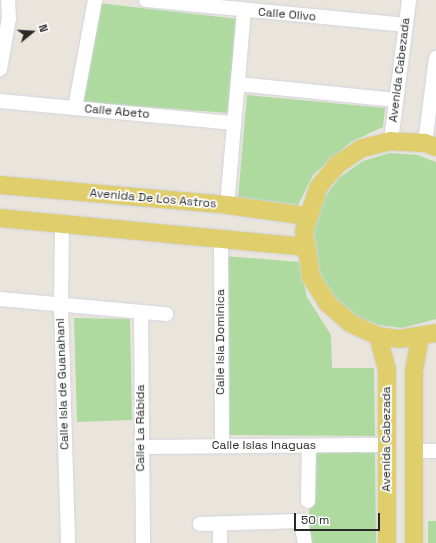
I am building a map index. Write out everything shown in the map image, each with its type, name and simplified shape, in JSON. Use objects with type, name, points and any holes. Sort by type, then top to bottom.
[{"type":"main road","points":[[414,543],[414,371],[428,335],[378,336],[350,324],[327,303],[311,277],[304,247],[306,216],[318,188],[337,165],[362,148],[392,140],[431,145]]},
{"type":"main road","name":"Avenida De Los Astros","points":[[0,185],[227,205],[306,216]]},
{"type":"main road","points":[[0,218],[304,247]]},
{"type":"main road","name":"Avenida Cabezada","points":[[378,336],[387,365],[387,543]]},
{"type":"street","points":[[0,69],[9,18],[8,0]]},
{"type":"street","points":[[75,108],[95,0]]},
{"type":"street","name":"Calle Olivo","points":[[146,0],[244,11],[405,25]]},
{"type":"street","name":"Avenida Cabezada","points":[[392,140],[409,0]]},
{"type":"street","points":[[227,205],[244,11]]},
{"type":"street","points":[[431,145],[436,58]]},
{"type":"street","points":[[238,84],[396,100]]},
{"type":"street","name":"Calle Abeto","points":[[0,101],[234,123]]},
{"type":"street","name":"Calle Isla de Guanahani","points":[[62,225],[61,305],[68,543]]},
{"type":"street","name":"Calle Isla Dominica","points":[[221,239],[222,446]]},
{"type":"street","points":[[0,299],[166,314]]},
{"type":"street","name":"Calle La Rábida","points":[[141,312],[143,543]]},
{"type":"street","name":"Calle Islas Inaguas","points":[[141,448],[387,445]]},
{"type":"street","points":[[308,446],[308,501]]},
{"type":"street","points":[[414,451],[436,451]]},
{"type":"street","points":[[200,524],[220,522],[300,521],[305,543]]},
{"type":"street","points":[[220,522],[220,543]]},
{"type":"green space","points":[[98,3],[238,19],[229,113],[82,102]]},
{"type":"green space","points":[[247,95],[385,108],[383,127],[351,142],[313,175],[298,205],[238,199]]},
{"type":"green space","points":[[390,153],[418,155],[436,162],[436,319],[402,328],[378,325],[356,316],[337,301],[323,281],[314,254],[314,226],[323,199],[340,177],[363,161]]},
{"type":"green space","points":[[225,256],[299,262],[307,297],[331,335],[332,368],[374,368],[375,436],[228,435]]},
{"type":"green space","points":[[74,318],[130,319],[132,420],[77,422]]},
{"type":"green space","points":[[310,450],[375,453],[376,543],[309,543]]},
{"type":"green space","points":[[428,521],[436,521],[436,543],[428,543]]}]
